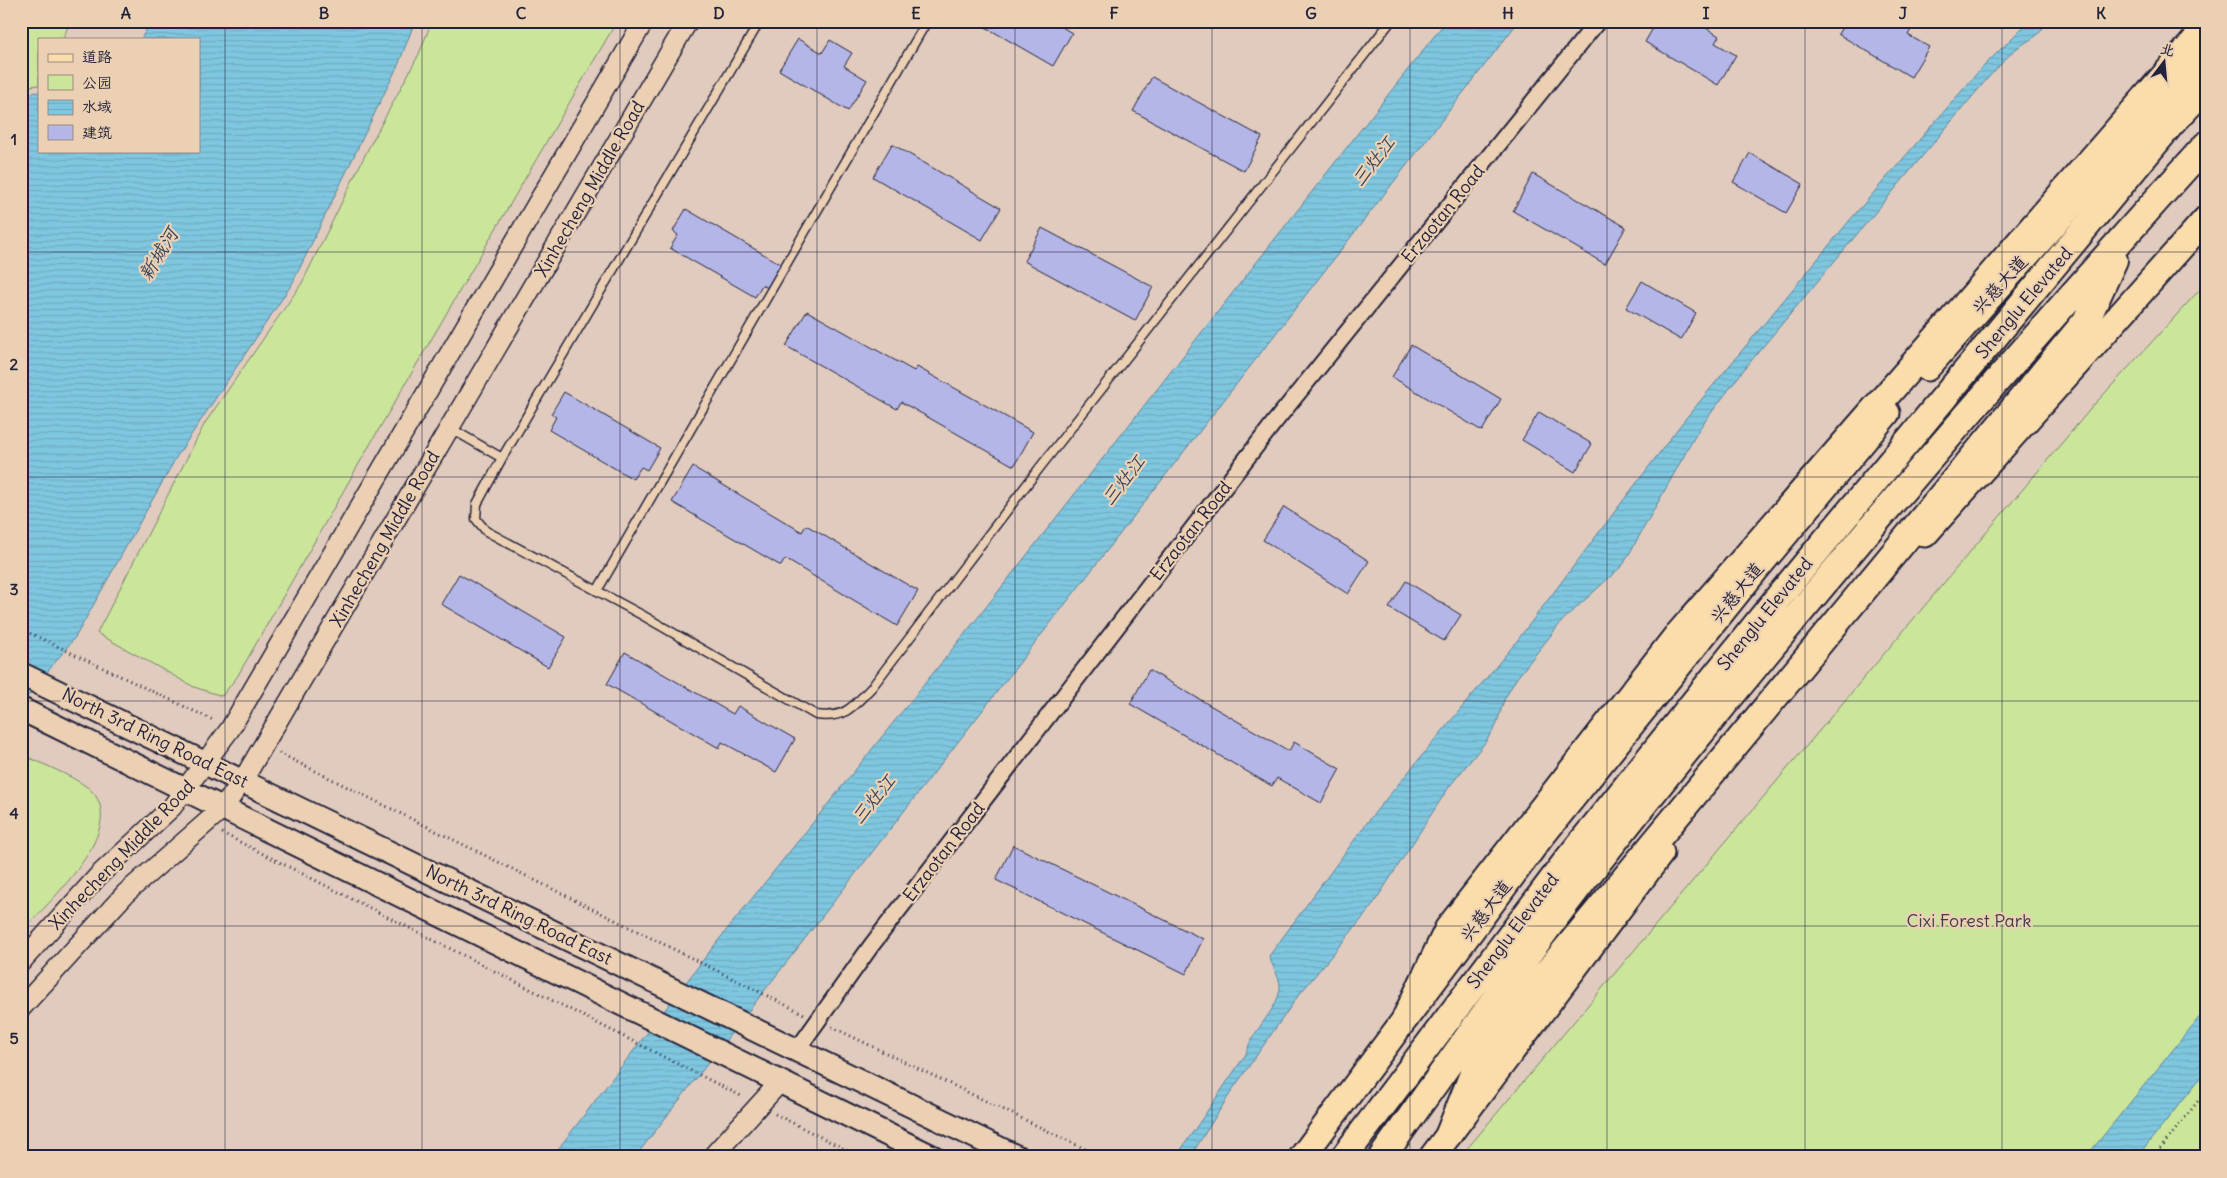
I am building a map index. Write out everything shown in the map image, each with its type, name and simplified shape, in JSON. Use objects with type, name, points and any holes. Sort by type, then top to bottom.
[{"type":"highway","points":[[1406,1017],[1448,929],[1676,637],[2206,28]]},
{"type":"highway","name":"Shenglu Elevated","points":[[1344,1157],[1565,862],[1781,594],[2172,124],[2206,87]]},
{"type":"highway","name":"Shenglu Elevated","points":[[1382,1157],[1585,878],[1800,610],[1939,445],[2206,144]]},
{"type":"highway","points":[[1449,1134],[1482,1051],[2086,321],[2126,235]]},
{"type":"main road","name":"兴慈大道","points":[[1302,1157],[1538,840],[1754,572],[1894,406],[2160,105],[2206,57]]},
{"type":"main road","points":[[1432,1157],[1768,710],[2206,219]]},
{"type":"main road","name":"North 3rd Ring Road East","points":[[21,674],[1016,1157]]},
{"type":"main road","name":"North 3rd Ring Road East","points":[[21,709],[933,1157]]},
{"type":"street","name":"Xinhecheng Middle Road","points":[[21,962],[99,875],[172,808],[207,763],[230,729],[644,21]]},
{"type":"street","name":"Xinhecheng Middle Road","points":[[21,1008],[126,893],[224,808],[264,746],[688,21]]},
{"type":"street","name":"Erzaotan Road","points":[[797,1050],[817,1020],[1273,424],[1598,21]]},
{"type":"street","points":[[712,1157],[780,1082]]},
{"type":"lane","points":[[760,21],[502,458],[477,504],[476,519],[486,531],[597,591],[816,715],[831,717],[850,710],[872,687],[1041,466],[1391,21]]},
{"type":"lane","points":[[597,591],[927,21]]},
{"type":"lane","points":[[450,428],[502,458]]},
{"type":"path","points":[[21,629],[230,729]]},
{"type":"path","points":[[264,746],[817,1020],[1102,1157]]},
{"type":"path","points":[[206,825],[745,1098]]},
{"type":"path","points":[[2154,1157],[2206,1091]]},
{"type":"path","points":[[772,1112],[860,1157]]},
{"type":"green space","points":[[21,21],[70,21],[63,38],[38,38],[38,85],[21,87]]},
{"type":"green space","points":[[432,21],[617,21],[237,677],[222,696],[194,687],[97,633],[205,423],[302,283],[367,151],[419,54]]},
{"type":"green space","name":"Cixi Forest Park","points":[[2206,283],[2206,1157],[1460,1157],[2093,406]]},
{"type":"green space","points":[[21,754],[87,787],[99,803],[101,821],[94,842],[82,863],[66,884],[21,932]]},
{"type":"water","name":"新城河","points":[[151,21],[415,21],[399,63],[292,284],[177,456],[76,636],[21,705],[21,94],[38,92],[38,152],[200,152],[200,38],[142,38]]},
{"type":"water","name":"三灶江","points":[[1446,21],[1519,21],[635,1157],[552,1157],[717,942],[979,616]]},
{"type":"water","points":[[2029,21],[2049,21],[2036,36],[2014,50],[1987,79],[1745,368],[1699,429],[1623,565],[1563,620],[1516,679],[1504,700],[1496,726],[1449,787],[1370,909],[1298,996],[1233,1089],[1190,1157],[1176,1157],[1246,1054],[1254,1036],[1276,1002],[1280,982],[1269,956],[1372,816],[1513,646],[1682,423],[1850,220],[1979,71]]},
{"type":"water","points":[[2206,1009],[2206,1071],[2137,1157],[2086,1157]]},
{"type":"building","points":[[975,21],[1052,21],[1072,33],[1053,66]]},
{"type":"building","points":[[1657,21],[1677,21],[1684,25],[1686,21],[1695,21],[1719,36],[1715,43],[1736,55],[1718,85],[1645,42]]},
{"type":"building","points":[[1846,21],[1901,21],[1912,28],[1908,35],[1929,47],[1911,77],[1838,34]]},
{"type":"building","points":[[798,39],[822,53],[830,40],[852,53],[844,66],[867,80],[848,111],[779,70]]},
{"type":"building","points":[[1152,77],[1262,137],[1244,171],[1133,111]]},
{"type":"building","points":[[892,144],[1001,208],[982,240],[873,177]]},
{"type":"building","points":[[1750,153],[1803,184],[1786,213],[1733,182]]},
{"type":"building","points":[[1533,174],[1626,227],[1605,264],[1513,211]]},
{"type":"building","points":[[686,209],[782,265],[768,288],[762,285],[755,297],[670,248],[678,235],[673,231]]},
{"type":"building","points":[[1042,228],[1153,287],[1135,321],[1024,261]]},
{"type":"building","points":[[1642,281],[1696,313],[1681,340],[1626,308]]},
{"type":"building","points":[[807,311],[914,371],[917,367],[1033,432],[1014,466],[901,402],[897,409],[786,346]]},
{"type":"building","points":[[1411,345],[1501,399],[1482,431],[1392,377]]},
{"type":"building","points":[[564,392],[660,448],[647,470],[641,467],[633,479],[549,430],[556,417],[551,414]]},
{"type":"building","points":[[1539,412],[1592,444],[1575,472],[1522,440]]},
{"type":"building","points":[[693,467],[802,532],[806,525],[918,591],[897,626],[785,559],[781,566],[672,502]]},
{"type":"building","points":[[1284,507],[1369,561],[1348,594],[1263,540]]},
{"type":"building","points":[[459,574],[566,637],[548,667],[441,604]]},
{"type":"building","points":[[1406,581],[1461,615],[1444,641],[1389,608]]},
{"type":"building","points":[[625,652],[733,714],[738,706],[795,739],[776,772],[722,742],[719,748],[607,684]]},
{"type":"building","points":[[1149,670],[1289,751],[1294,742],[1340,769],[1321,803],[1277,778],[1272,786],[1130,704]]},
{"type":"building","points":[[1013,845],[1203,939],[1186,974],[996,880]]}]
